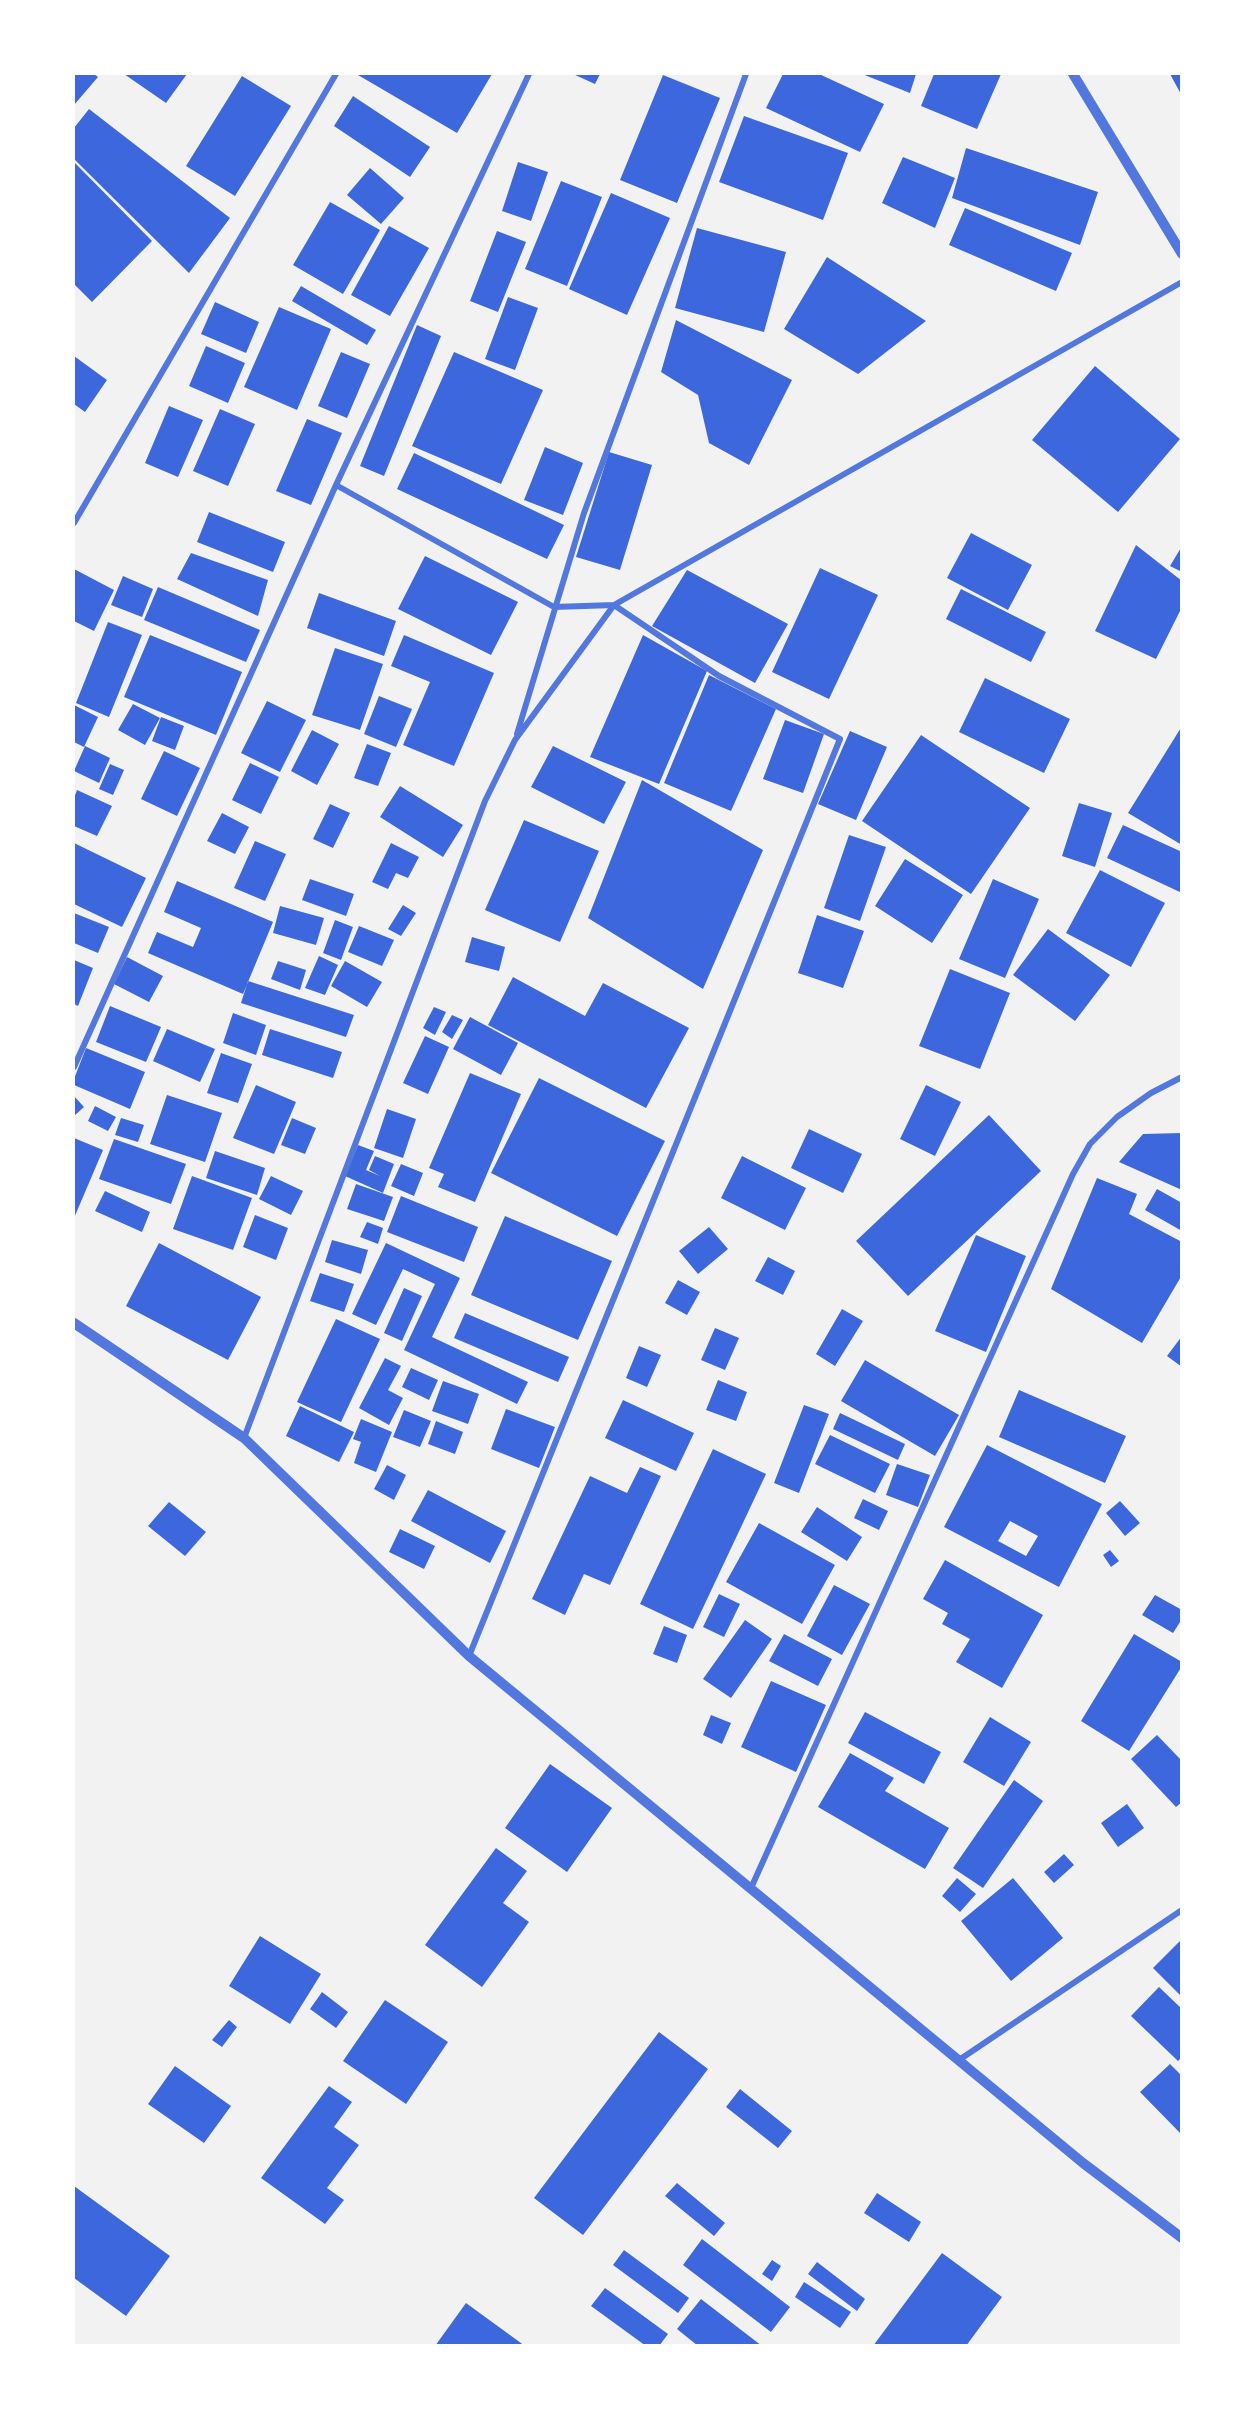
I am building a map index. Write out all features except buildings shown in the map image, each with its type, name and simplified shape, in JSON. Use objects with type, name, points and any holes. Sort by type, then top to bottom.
[{"type":"street","points":[[74,523],[336,74]]},
{"type":"street","points":[[74,1067],[336,485],[529,74]]},
{"type":"street","points":[[244,1438],[485,801],[515,740],[584,513],[746,74]]},
{"type":"street","points":[[1073,74],[1182,254]]},
{"type":"street","points":[[515,740],[614,605],[1182,282]]},
{"type":"street","points":[[336,485],[554,607],[614,605],[719,676],[840,739],[469,1656]]},
{"type":"street","points":[[751,1888],[1073,1174],[1090,1144],[1117,1117],[1151,1093],[1182,1077]]},
{"type":"street","points":[[74,1323],[244,1438],[469,1656],[1083,2163],[1182,2238]]},
{"type":"street","points":[[959,2060],[1182,1910]]}]
